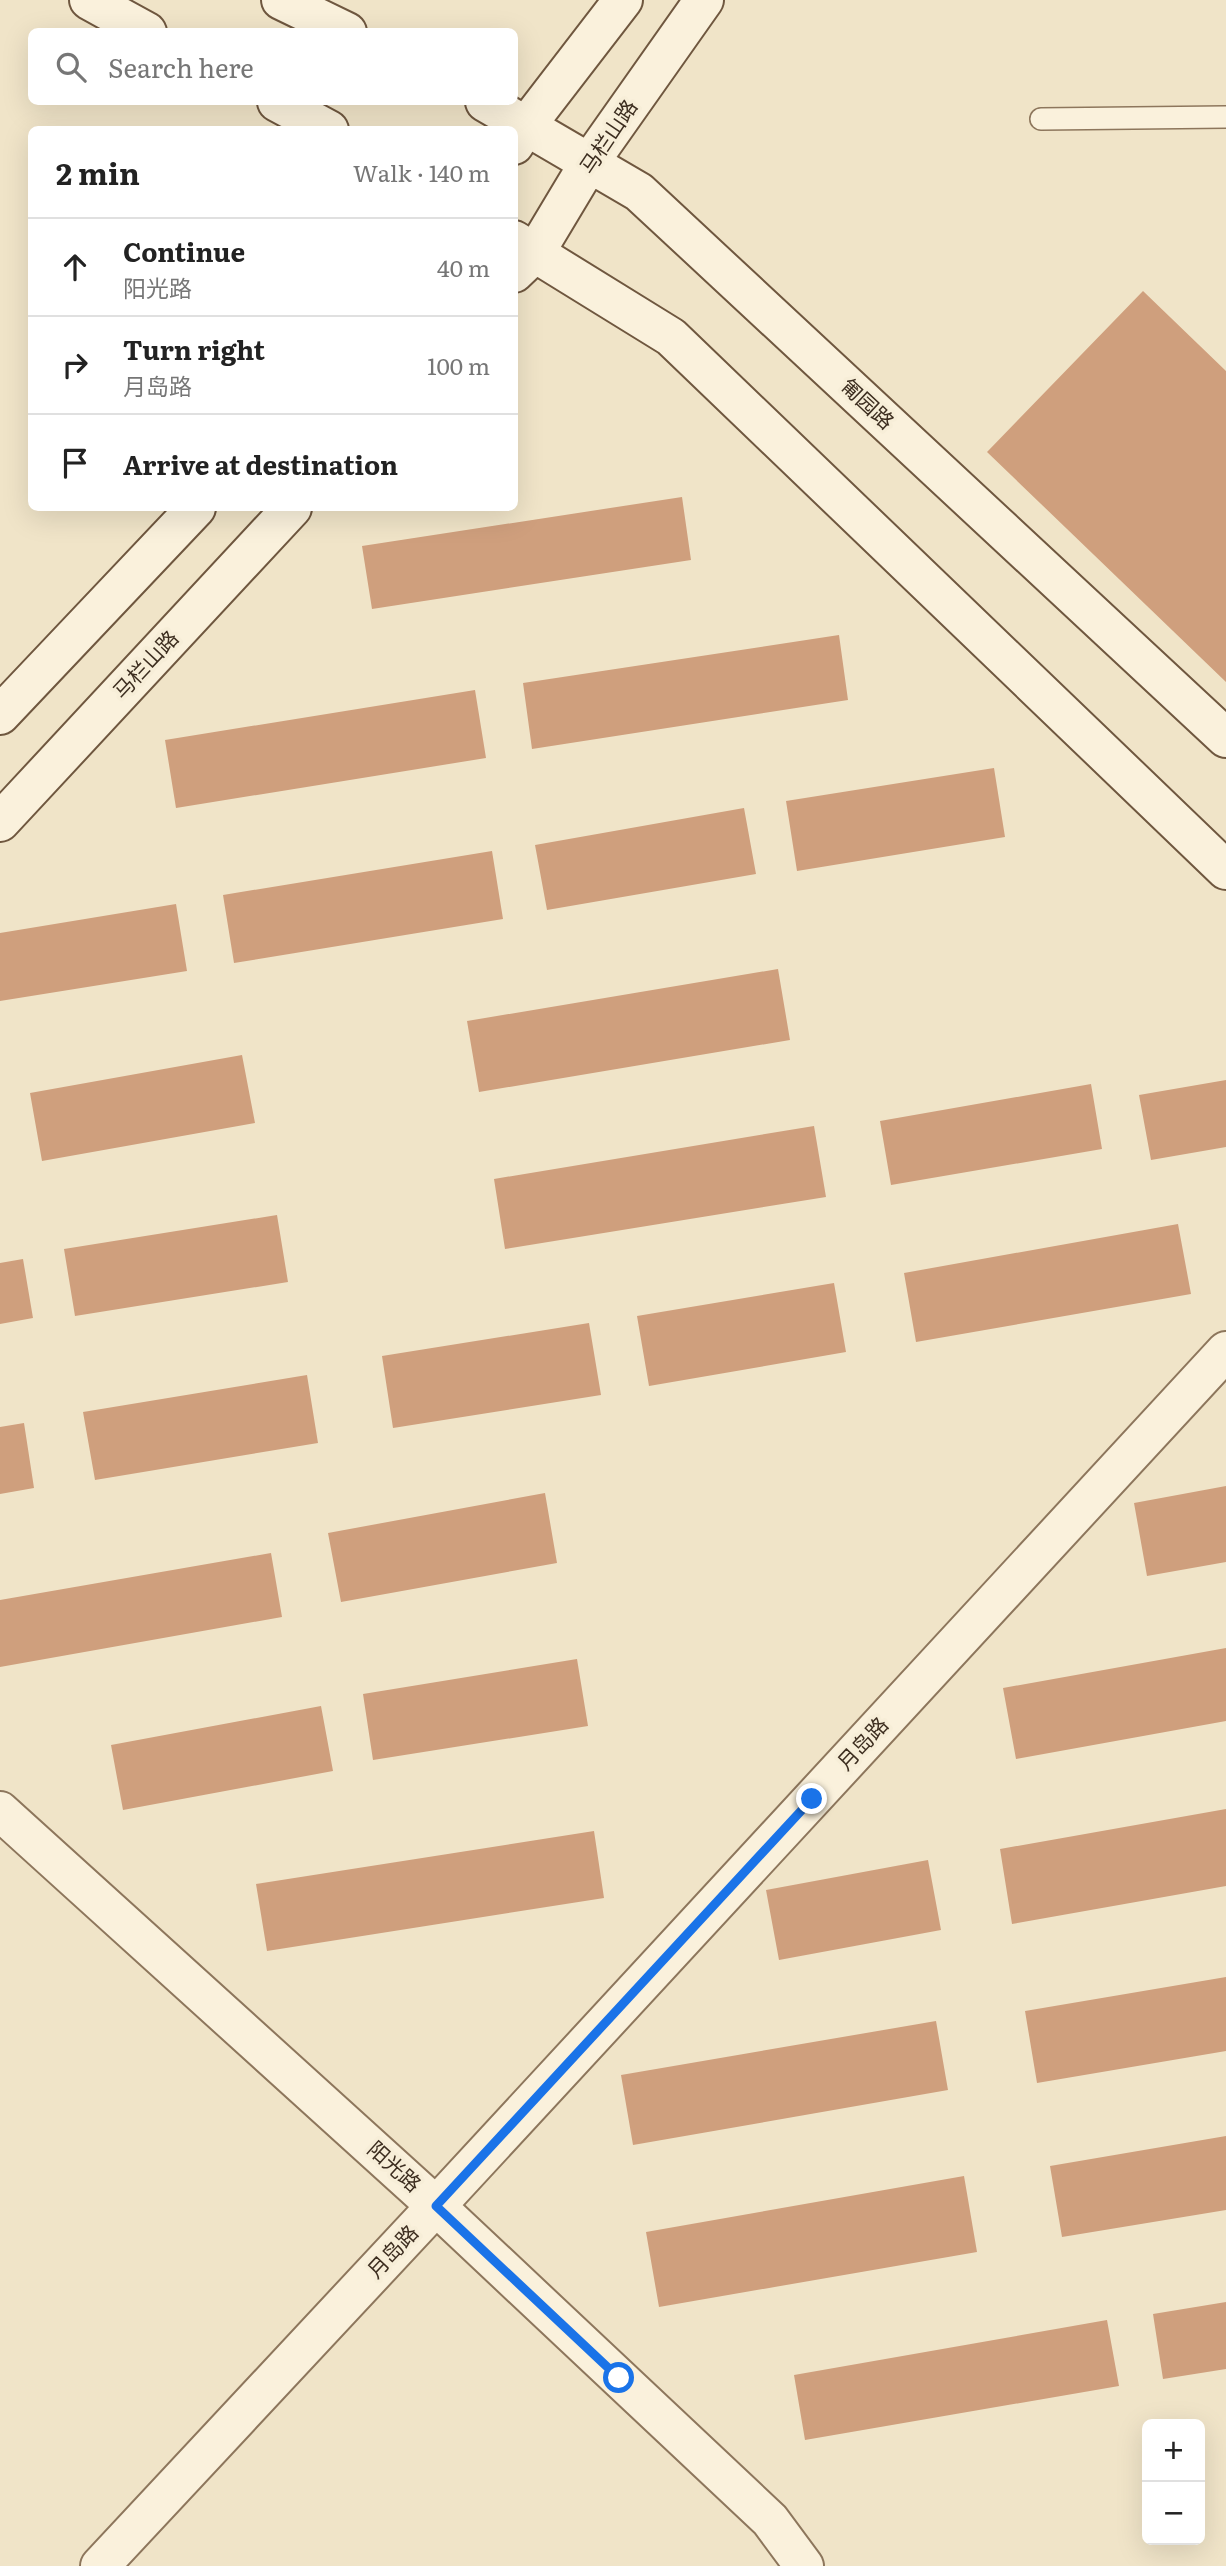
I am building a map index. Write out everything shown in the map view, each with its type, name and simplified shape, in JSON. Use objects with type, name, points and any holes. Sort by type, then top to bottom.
[{"type":"main road","points":[[89,0],[140,28]]},
{"type":"main road","points":[[281,0],[339,28]]},
{"type":"main road","points":[[520,135],[623,0]]},
{"type":"main road","name":"马栏山路","points":[[521,255],[704,0]]},
{"type":"main road","points":[[283,105],[322,126]]},
{"type":"main road","name":"匍园路","points":[[488,105],[510,126]]},
{"type":"main road","name":"匍园路","points":[[520,135],[589,163],[639,192],[1226,738]]},
{"type":"main road","points":[[521,255],[671,337],[1226,870]]},
{"type":"main road","points":[[0,715],[193,511]]},
{"type":"main road","name":"马栏山路","points":[[0,822],[289,511]]},
{"type":"main road","name":"月岛路","points":[[100,2566],[1226,1352]]},
{"type":"main road","name":"阳光路","points":[[0,1811],[436,2206],[770,2519],[804,2566]]},
{"type":"lane","points":[[1041,118],[1226,117]]},
{"type":"building","points":[[1143,291],[1226,371],[1226,682],[987,452]]},
{"type":"building","points":[[682,497],[691,560],[372,609],[362,546]]},
{"type":"building","points":[[839,635],[848,700],[532,749],[523,683]]},
{"type":"building","points":[[475,690],[486,758],[176,808],[165,740]]},
{"type":"building","points":[[994,768],[1005,837],[797,871],[786,801]]},
{"type":"building","points":[[744,808],[756,874],[547,910],[535,845]]},
{"type":"building","points":[[492,851],[503,919],[234,963],[223,895]]},
{"type":"building","points":[[176,904],[187,971],[0,1001],[0,933]]},
{"type":"building","points":[[778,969],[790,1040],[479,1092],[467,1021]]},
{"type":"building","points":[[242,1055],[255,1123],[42,1161],[30,1093]]},
{"type":"building","points":[[1226,1080],[1226,1147],[1151,1160],[1139,1095]]},
{"type":"building","points":[[1091,1084],[1102,1149],[891,1185],[880,1121]]},
{"type":"building","points":[[814,1126],[826,1197],[505,1249],[494,1179]]},
{"type":"building","points":[[277,1215],[288,1282],[75,1316],[64,1249]]},
{"type":"building","points":[[1178,1224],[1191,1294],[916,1342],[904,1273]]},
{"type":"building","points":[[23,1259],[33,1318],[0,1324],[0,1263]]},
{"type":"building","points":[[834,1283],[846,1352],[649,1386],[637,1316]]},
{"type":"building","points":[[589,1323],[601,1395],[393,1428],[382,1356]]},
{"type":"building","points":[[307,1375],[318,1443],[95,1480],[83,1412]]},
{"type":"building","points":[[24,1423],[34,1488],[0,1494],[0,1427]]},
{"type":"building","points":[[1226,1486],[1226,1562],[1147,1576],[1134,1503]]},
{"type":"building","points":[[545,1493],[557,1563],[341,1602],[328,1533]]},
{"type":"building","points":[[271,1553],[282,1617],[0,1667],[0,1600]]},
{"type":"building","points":[[1226,1648],[1226,1721],[1016,1759],[1003,1688]]},
{"type":"building","points":[[577,1659],[588,1726],[373,1760],[363,1694]]},
{"type":"building","points":[[321,1706],[333,1771],[123,1810],[111,1745]]},
{"type":"building","points":[[1226,1809],[1226,1886],[1012,1924],[1000,1849]]},
{"type":"building","points":[[594,1831],[604,1898],[267,1951],[256,1884]]},
{"type":"building","points":[[928,1860],[941,1930],[779,1960],[766,1890]]},
{"type":"building","points":[[1226,1977],[1226,2051],[1037,2083],[1025,2011]]},
{"type":"building","points":[[936,2021],[948,2090],[633,2145],[621,2075]]},
{"type":"building","points":[[1226,2136],[1226,2210],[1062,2237],[1050,2166]]},
{"type":"building","points":[[964,2176],[977,2252],[659,2307],[646,2232]]},
{"type":"building","points":[[1226,2302],[1226,2369],[1163,2379],[1153,2314]]},
{"type":"building","points":[[1107,2320],[1119,2386],[805,2440],[794,2375]]},
{"type":"route","points":[[619,2378],[436,2206],[812,1799]]}]
